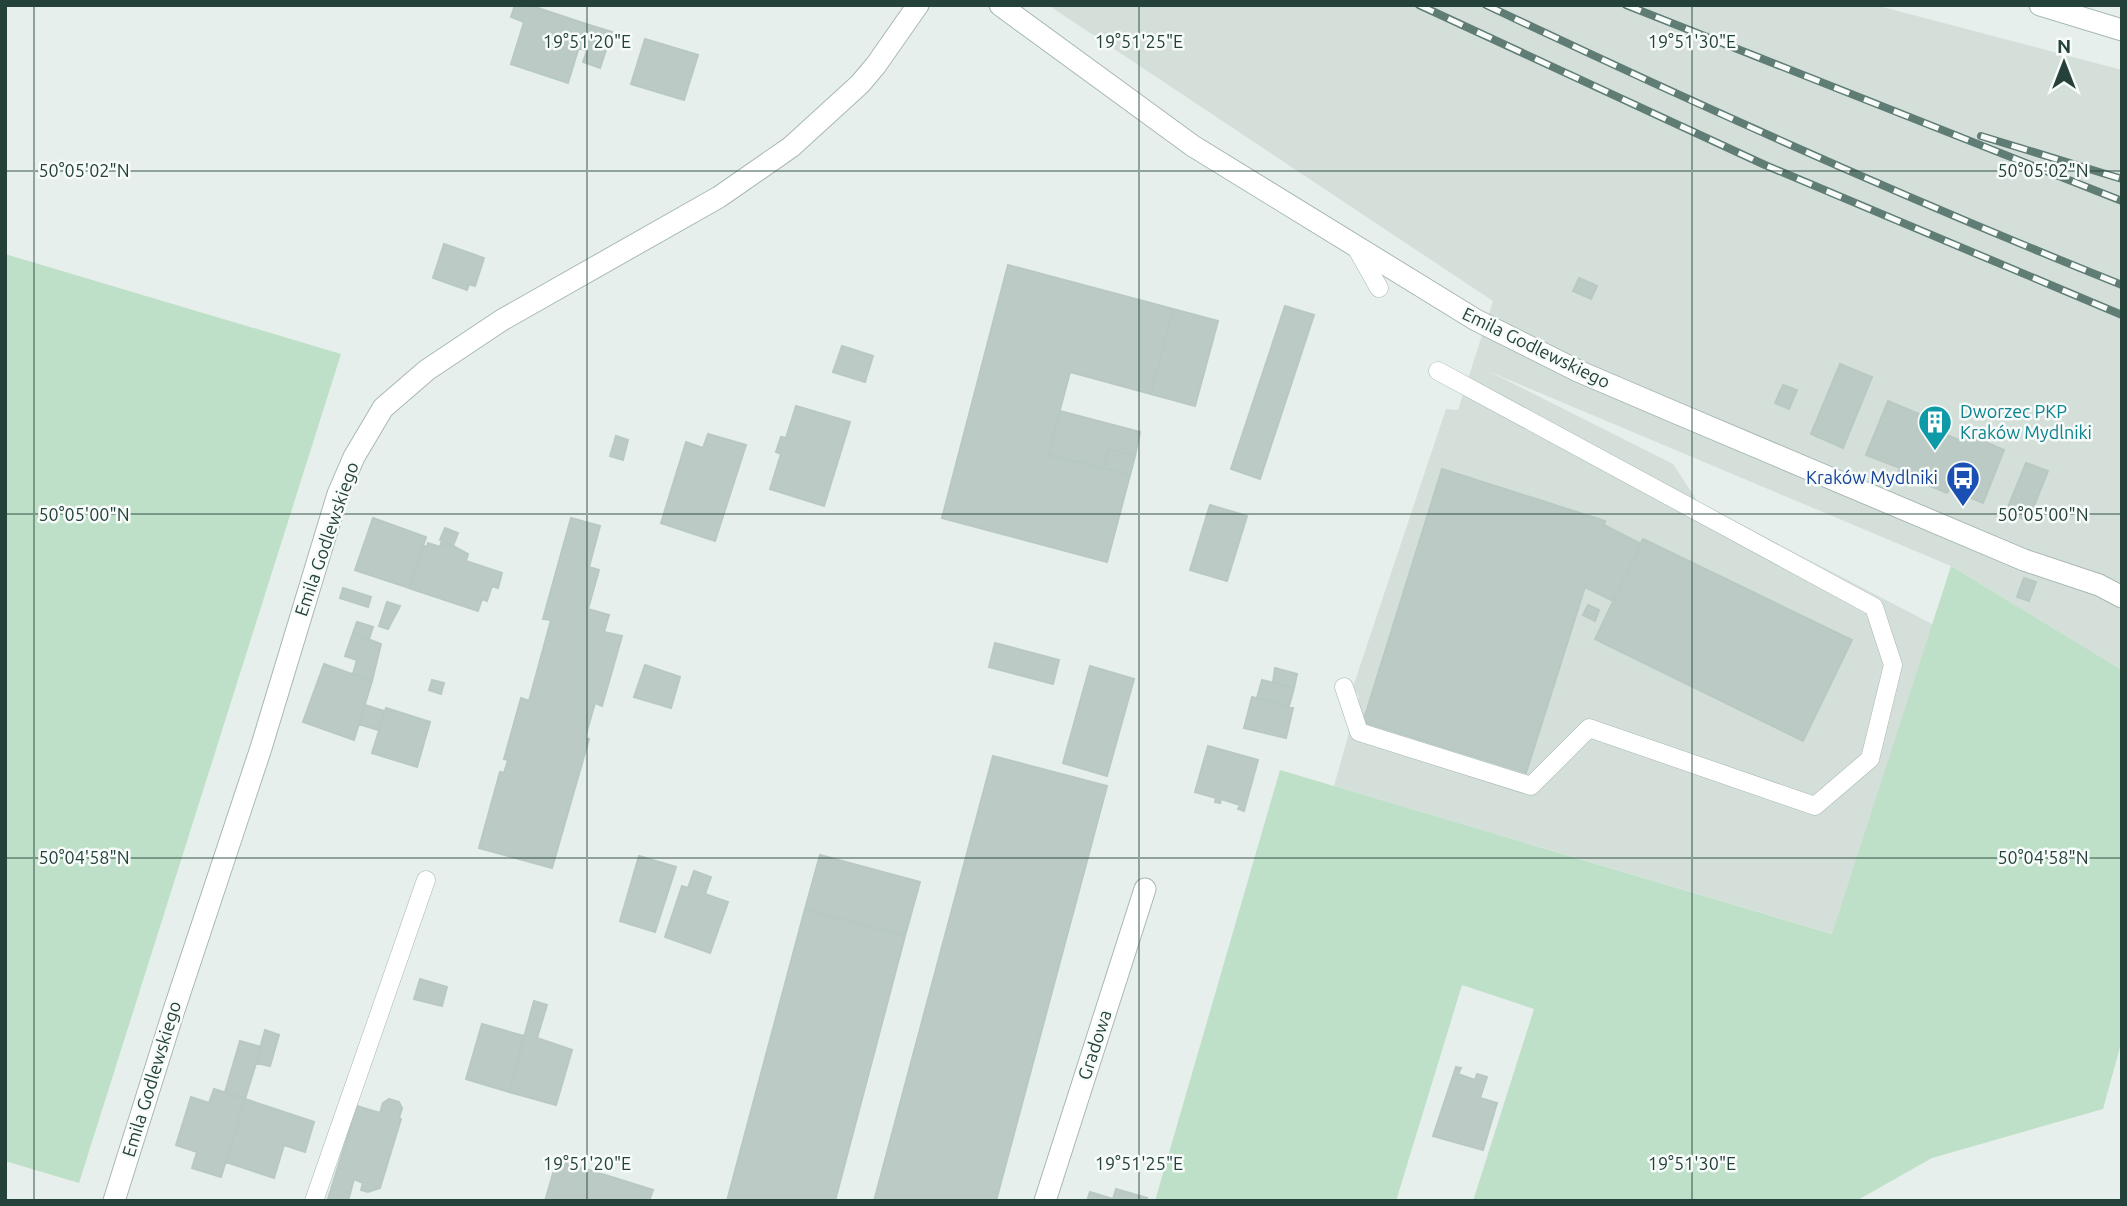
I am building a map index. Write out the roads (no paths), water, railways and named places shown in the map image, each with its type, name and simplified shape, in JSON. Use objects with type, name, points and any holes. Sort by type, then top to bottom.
[{"type":"street","name":"Emila Godlewskiego","points":[[114,1201],[261,748],[338,494],[354,457],[383,408],[426,370],[502,320],[719,197],[792,147],[876,65],[918,5]]},
{"type":"street","name":"Emila Godlewskiego","points":[[1000,5],[1193,146],[1476,320],[1578,370],[2024,560],[2099,585],[2122,597]]},
{"type":"street","points":[[2040,5],[2122,30]]},
{"type":"street","name":"Gradowa","points":[[1045,1201],[1145,889]]},
{"type":"lane","points":[[1357,249],[1379,288]]},
{"type":"lane","points":[[1344,687],[1359,732],[1531,786],[1589,728],[1815,806],[1870,759],[1893,665],[1874,607],[1438,370]]},
{"type":"lane","points":[[314,1201],[426,880]]},
{"type":"railway","points":[[1419,5],[1765,165],[2122,315]]},
{"type":"railway","points":[[1486,5],[1802,150],[2122,285]]},
{"type":"railway","points":[[1626,5],[2122,201]]},
{"type":"railway","points":[[1981,136],[2122,179]]},
{"type":"place","name":"Dworzec PKP Kraków Mydlniki","points":[[1935,452]]},
{"type":"place","name":"Kraków Mydlniki","points":[[1963,508]]}]
